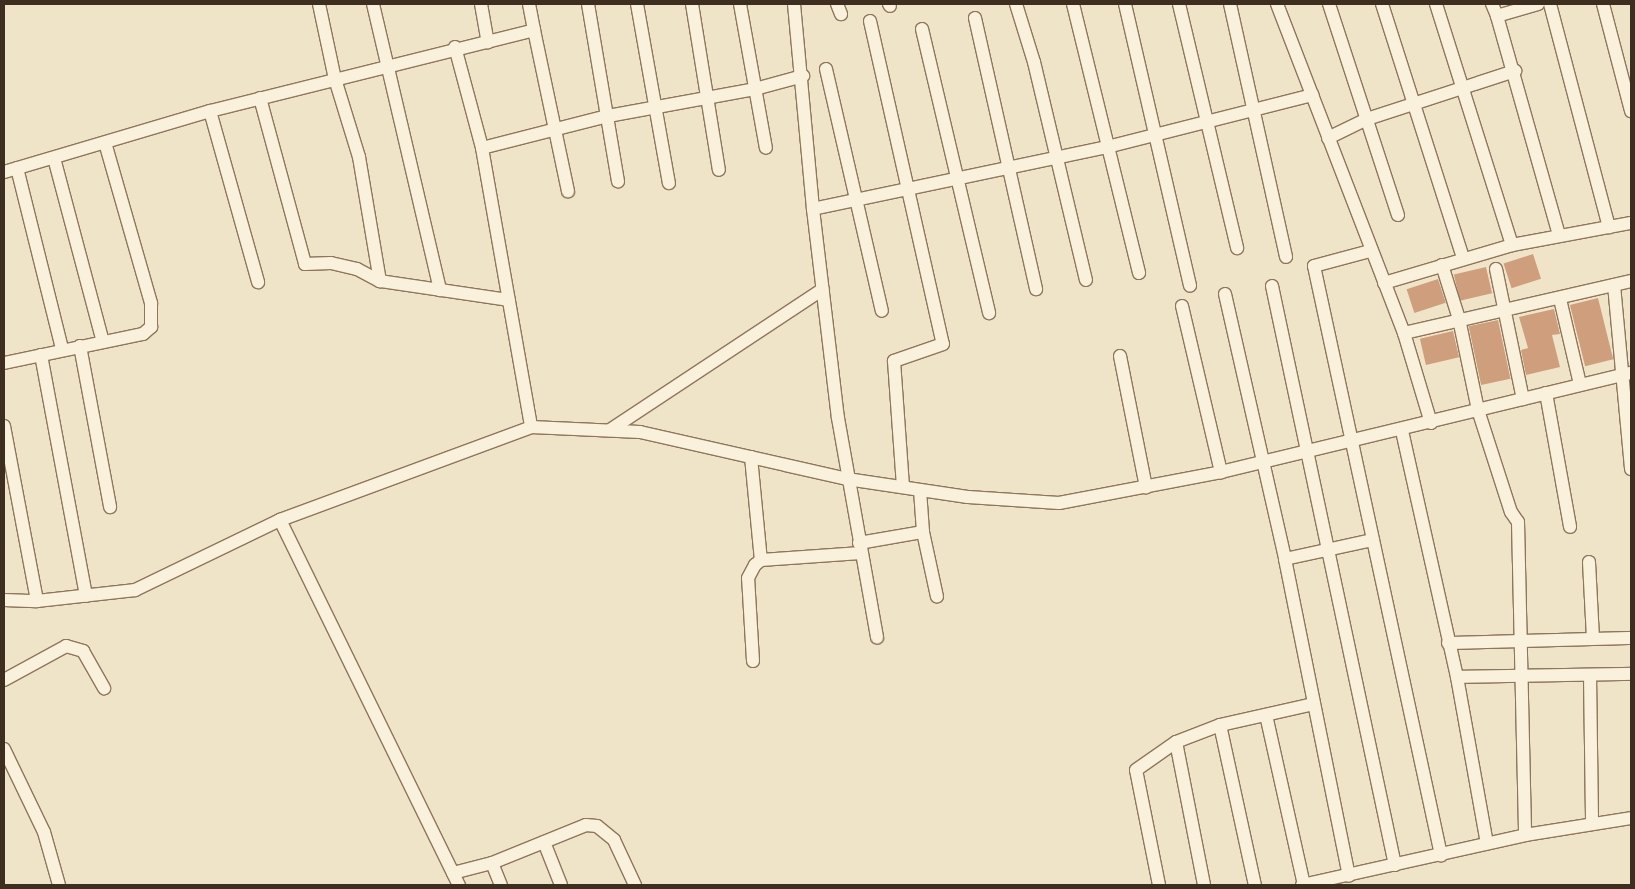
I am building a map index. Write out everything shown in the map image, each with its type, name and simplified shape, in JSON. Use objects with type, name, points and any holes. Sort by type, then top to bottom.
[{"type":"street","points":[[319,4],[335,79],[359,157],[380,281]]},
{"type":"street","points":[[373,4],[390,65],[440,290]]},
{"type":"street","points":[[481,4],[488,42]]},
{"type":"street","points":[[529,4],[568,192]]},
{"type":"street","points":[[588,4],[618,181]]},
{"type":"street","points":[[637,4],[669,183]]},
{"type":"street","points":[[692,4],[719,170]]},
{"type":"street","points":[[740,4],[766,148]]},
{"type":"street","points":[[794,4],[803,76],[812,209],[847,479],[877,638]]},
{"type":"street","points":[[1016,4],[1057,157],[1086,280]]},
{"type":"street","points":[[1072,4],[1139,273]]},
{"type":"street","points":[[1125,4],[1157,134],[1190,286]]},
{"type":"street","points":[[1179,4],[1237,248]]},
{"type":"street","points":[[1230,4],[1286,257]]},
{"type":"street","points":[[1277,4],[1313,95],[1370,251],[1404,333],[1431,423]]},
{"type":"street","points":[[1329,4],[1398,215]]},
{"type":"street","points":[[1382,4],[1413,106],[1464,258]]},
{"type":"street","points":[[1436,4],[1512,245]]},
{"type":"street","points":[[1538,4],[1495,10],[1515,71],[1559,235]]},
{"type":"street","points":[[1550,4],[1609,227]]},
{"type":"street","points":[[1603,4],[1631,111]]},
{"type":"street","points":[[975,18],[1011,166],[1036,289]]},
{"type":"street","points":[[870,21],[910,191],[943,344],[894,361],[903,487]]},
{"type":"street","points":[[922,29],[955,179],[988,313]]},
{"type":"street","points":[[4,172],[210,111],[534,30]]},
{"type":"street","points":[[456,48],[482,148],[531,427]]},
{"type":"street","points":[[826,69],[859,201],[882,311]]},
{"type":"street","points":[[1328,138],[1366,119],[1464,90],[1515,71]]},
{"type":"street","points":[[482,148],[554,128],[755,89],[803,76]]},
{"type":"street","points":[[812,209],[910,191],[1011,166],[1107,147],[1207,124],[1313,95]]},
{"type":"street","points":[[260,98],[305,264],[331,263],[357,268],[380,281],[509,300]]},
{"type":"street","points":[[210,111],[258,282]]},
{"type":"street","points":[[4,363],[62,348],[143,334],[151,327],[154,316],[105,143]]},
{"type":"street","points":[[54,158],[104,342]]},
{"type":"street","points":[[17,168],[62,348]]},
{"type":"street","points":[[1384,283],[1512,245],[1631,223]]},
{"type":"street","points":[[1370,251],[1314,266],[1353,439],[1441,855]]},
{"type":"street","points":[[1442,265],[1459,319],[1478,410],[1512,512],[1518,522],[1523,639],[1526,835]]},
{"type":"street","points":[[1496,269],[1523,399]]},
{"type":"street","points":[[1404,333],[1631,281]]},
{"type":"street","points":[[1614,285],[1626,374],[1631,472]]},
{"type":"street","points":[[1272,286],[1326,549],[1395,865]]},
{"type":"street","points":[[610,430],[823,289]]},
{"type":"street","points":[[1225,294],[1285,560],[1349,876]]},
{"type":"street","points":[[1560,298],[1580,384]]},
{"type":"street","points":[[1182,306],[1221,472]]},
{"type":"street","points":[[80,346],[110,508]]},
{"type":"street","points":[[41,354],[86,596]]},
{"type":"street","points":[[1120,356],[1146,487]]},
{"type":"street","points":[[4,600],[37,600],[135,590],[280,520],[531,427],[640,432],[847,479],[920,490],[1059,503],[1221,472],[1306,449],[1402,431],[1580,384],[1626,374]]},
{"type":"street","points":[[1546,393],[1570,526]]},
{"type":"street","points":[[4,426],[37,600]]},
{"type":"street","points":[[1402,431],[1457,678],[1487,843]]},
{"type":"street","points":[[751,457],[761,560],[748,578],[753,661]]},
{"type":"street","points":[[920,490],[923,532],[937,597]]},
{"type":"street","points":[[280,520],[459,885]]},
{"type":"street","points":[[761,560],[860,548],[923,532]]},
{"type":"street","points":[[1285,560],[1326,549],[1373,540]]},
{"type":"street","points":[[1590,562],[1593,638]]},
{"type":"street","points":[[1448,643],[1523,639],[1631,638]]},
{"type":"street","points":[[4,680],[66,646],[83,651],[104,688]]},
{"type":"street","points":[[1457,678],[1631,674]]},
{"type":"street","points":[[1590,675],[1592,824]]},
{"type":"street","points":[[1159,885],[1136,770],[1176,742],[1220,725],[1313,704]]},
{"type":"street","points":[[1266,715],[1303,885],[1526,835],[1631,818]]},
{"type":"street","points":[[1220,725],[1255,885]]},
{"type":"street","points":[[1176,742],[1204,885]]},
{"type":"street","points":[[4,749],[44,832],[59,885]]},
{"type":"street","points":[[453,873],[492,863],[586,825],[597,826],[614,840],[635,885]]},
{"type":"street","points":[[544,842],[560,885]]},
{"type":"street","points":[[492,863],[501,885]]},
{"type":"building","points":[[1533,254],[1541,279],[1512,288],[1504,264]]},
{"type":"building","points":[[1486,267],[1492,293],[1460,301],[1454,274]]},
{"type":"building","points":[[1438,279],[1446,303],[1414,313],[1407,289]]},
{"type":"building","points":[[1598,298],[1613,359],[1585,366],[1570,305]]},
{"type":"building","points":[[1554,309],[1560,334],[1552,335],[1560,367],[1526,375],[1521,350],[1528,348],[1519,317]]},
{"type":"building","points":[[1498,320],[1510,379],[1481,385],[1469,326]]},
{"type":"building","points":[[1453,331],[1459,357],[1426,365],[1420,339]]}]
